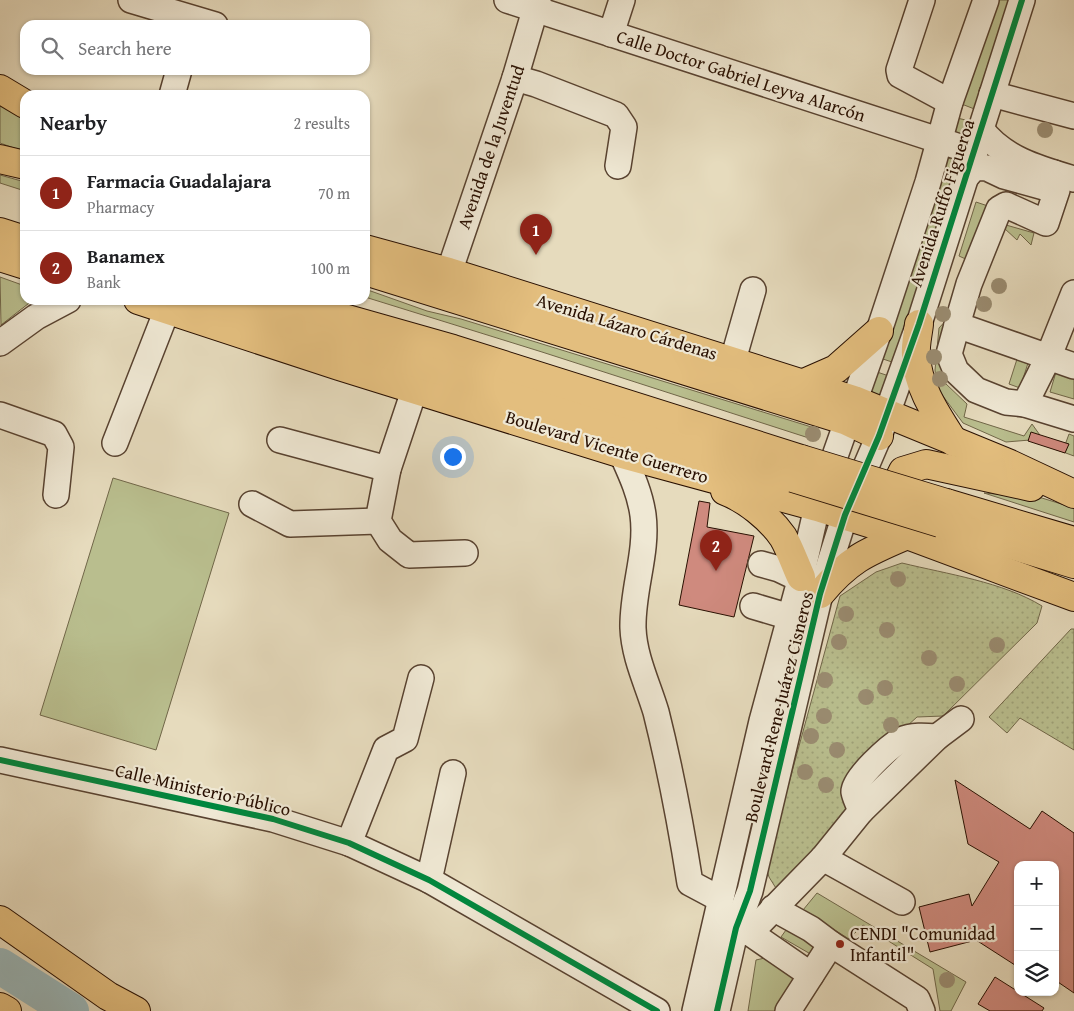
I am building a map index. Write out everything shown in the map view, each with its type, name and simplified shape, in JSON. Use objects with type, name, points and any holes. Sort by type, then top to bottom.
[{"type":"main road","points":[[0,89],[20,101]]},
{"type":"main road","points":[[0,159],[20,165]]},
{"type":"main road","points":[[0,215],[20,221]]},
{"type":"main road","points":[[0,232],[20,238]]},
{"type":"main road","name":"Avenida Lázaro Cárdenas","points":[[370,250],[445,283],[850,410]]},
{"type":"main road","points":[[0,257],[20,263]]},
{"type":"main road","name":"Avenida Lázaro Cárdenas","points":[[370,271],[445,283],[733,360],[804,383],[850,410],[883,425]]},
{"type":"main road","name":"Boulevard Vicente Guerrero","points":[[152,305],[622,454],[845,515],[1074,597]]},
{"type":"main road","name":"Boulevard Vicente Guerrero","points":[[226,305],[797,468],[943,513],[1074,564]]},
{"type":"main road","name":"Boulevard Vicente Guerrero","points":[[298,305],[453,349],[797,468]]},
{"type":"main road","points":[[919,324],[916,354],[920,378],[928,400],[954,442]]},
{"type":"main road","points":[[804,383],[836,369],[878,331]]},
{"type":"main road","points":[[883,425],[954,442],[1010,464],[1074,496]]},
{"type":"main road","points":[[698,475],[727,499],[738,496],[767,520],[783,537],[807,583],[837,574],[864,553],[899,533],[884,516],[884,511],[903,471],[916,466],[926,464],[1074,496]]},
{"type":"main road","name":"Boulevard Vicente Guerrero","points":[[943,513],[1074,542]]},
{"type":"main road","points":[[0,920],[108,996],[136,1011]]},
{"type":"main road","points":[[0,1007],[7,1011]]},
{"type":"street","points":[[131,0],[192,20]]},
{"type":"street","name":"Calle Doctor Gabriel Leyva Alarcón","points":[[507,0],[537,4],[611,34],[939,141],[978,140]]},
{"type":"street","points":[[611,34],[622,0]]},
{"type":"street","points":[[922,0],[899,70],[900,75],[950,102]]},
{"type":"street","name":"Avenida Ruffo Figueroa","points":[[850,410],[928,182],[950,102],[986,0]]},
{"type":"street","name":"Avenida Ruffo Figueroa","points":[[883,425],[919,324],[1022,0]]},
{"type":"street","name":"Avenida de la Juventud","points":[[445,283],[515,78],[537,4]]},
{"type":"street","points":[[173,90],[178,75]]},
{"type":"street","points":[[515,78],[536,84],[616,115],[622,120],[624,127],[618,166]]},
{"type":"street","points":[[992,94],[1074,116]]},
{"type":"street","points":[[978,140],[989,140],[1024,162],[1060,180]]},
{"type":"street","points":[[966,177],[974,167],[987,168],[1004,176],[1060,180]]},
{"type":"street","points":[[1060,180],[1046,223],[1006,205],[999,209],[969,284],[949,354],[956,371],[976,390],[1006,402],[1024,404],[1074,419]]},
{"type":"street","points":[[733,360],[753,290]]},
{"type":"street","points":[[1024,404],[1048,358],[1074,293]]},
{"type":"street","points":[[0,343],[36,317],[59,305]]},
{"type":"street","points":[[115,443],[167,310]]},
{"type":"street","points":[[957,326],[1074,366]]},
{"type":"street","points":[[415,388],[388,469],[378,521],[390,540],[409,555],[465,553]]},
{"type":"street","name":"Boulevard Rene Juárez Cisneros","points":[[717,1011],[743,931],[807,583],[816,507],[850,410]]},
{"type":"street","points":[[0,415],[54,434],[61,447],[56,495]]},
{"type":"street","name":"Boulevard Rene Juárez Cisneros","points":[[696,1011],[762,721],[790,617],[845,515],[883,425]]},
{"type":"street","points":[[280,440],[388,469]]},
{"type":"street","points":[[622,454],[638,489],[643,516],[643,543],[633,628],[639,660],[656,712],[690,883],[720,899]]},
{"type":"street","points":[[252,504],[290,524],[378,521]]},
{"type":"street","points":[[761,564],[779,569],[807,583]]},
{"type":"street","points":[[753,606],[790,617]]},
{"type":"street","points":[[349,843],[386,749],[405,738],[421,678]]},
{"type":"street","points":[[807,973],[743,931],[773,908],[823,858],[860,811],[937,736],[961,719]]},
{"type":"street","name":"Calle Ministerio Público","points":[[0,760],[274,819],[349,843],[429,880],[657,1011]]},
{"type":"street","points":[[429,880],[453,773]]},
{"type":"street","points":[[823,858],[902,902]]},
{"type":"street","points":[[773,908],[917,999],[922,1011]]},
{"type":"street","points":[[788,1011],[807,973],[828,941]]},
{"type":"green space","points":[[994,0],[1013,0],[977,110],[959,103]]},
{"type":"green space","points":[[0,99],[20,113],[20,150],[0,143]]},
{"type":"green space","points":[[953,117],[974,122],[968,143],[947,138]]},
{"type":"green space","points":[[944,157],[962,162],[895,363],[877,357]]},
{"type":"green space","points":[[0,175],[20,181],[20,189],[0,183]]},
{"type":"green space","points":[[976,202],[988,206],[970,261],[959,256]]},
{"type":"green space","points":[[1006,225],[1034,233],[1031,245],[1020,234],[1017,240],[1004,228]]},
{"type":"green space","points":[[0,277],[20,284],[20,305],[27,305],[1,325]]},
{"type":"green space","points":[[370,291],[427,311],[461,319],[818,429],[815,440],[370,299]]},
{"type":"green space","points":[[950,316],[942,359],[945,383],[967,404],[964,417],[1024,436],[1032,424],[1042,438],[1065,445],[1069,434],[1074,436],[1074,456],[1030,440],[1006,442],[963,423],[937,388],[935,370],[939,328]]},
{"type":"green space","points":[[1018,356],[1029,360],[1020,388],[1009,384]]},
{"type":"green space","points":[[1059,362],[1074,366],[1074,399],[1050,392]]},
{"type":"green space","points":[[871,370],[892,377],[882,405],[861,398]]},
{"type":"green space","points":[[113,478],[229,513],[156,750],[40,715]]},
{"type":"green space","points":[[984,493],[1042,498],[1074,508],[1074,522]]},
{"type":"green space","points":[[902,563],[992,585],[1027,598],[1042,606],[1037,623],[943,716],[917,717],[854,774],[847,815],[779,893],[769,877],[766,867],[840,596],[876,572]]},
{"type":"green space","points":[[1071,629],[1074,629],[1074,750],[1020,718],[1007,733],[989,717]]},
{"type":"green space","points":[[817,893],[966,982],[951,1011],[940,1011],[933,969],[863,925],[849,939],[803,910]]},
{"type":"green space","points":[[791,923],[822,943],[814,956],[781,937]]},
{"type":"green space","points":[[769,957],[799,979],[780,1011],[748,1011],[756,960]]},
{"type":"building","points":[[1031,432],[1069,444],[1065,453],[1028,441]]},
{"type":"building","points":[[699,501],[710,503],[707,527],[754,536],[734,617],[679,605]]},
{"type":"building","points":[[955,780],[1030,829],[1042,811],[1074,833],[1074,993],[1059,983],[1059,861],[1014,861],[1014,964],[976,940],[930,952],[919,907],[969,894],[972,906],[999,862],[968,844]]},
{"type":"building","points":[[995,977],[1014,989],[1014,996],[1025,996],[1044,1008],[1042,1011],[990,1011],[978,1004]]},
{"type":"waterway","points":[[0,966],[71,1011]]},
{"type":"cycle path","points":[[717,1011],[736,928],[750,891],[820,594],[845,515],[879,436],[919,324],[1022,0]]},
{"type":"cycle path","points":[[0,760],[273,819],[349,843],[429,880],[657,1011]]},
{"type":"place","name":"Farmacia Guadalajara","points":[[536,255]]},
{"type":"place","name":"Banamex","points":[[716,571]]},
{"type":"place","name":"CENDI \"Comunidad Infantil\"","points":[[840,944]]}]
